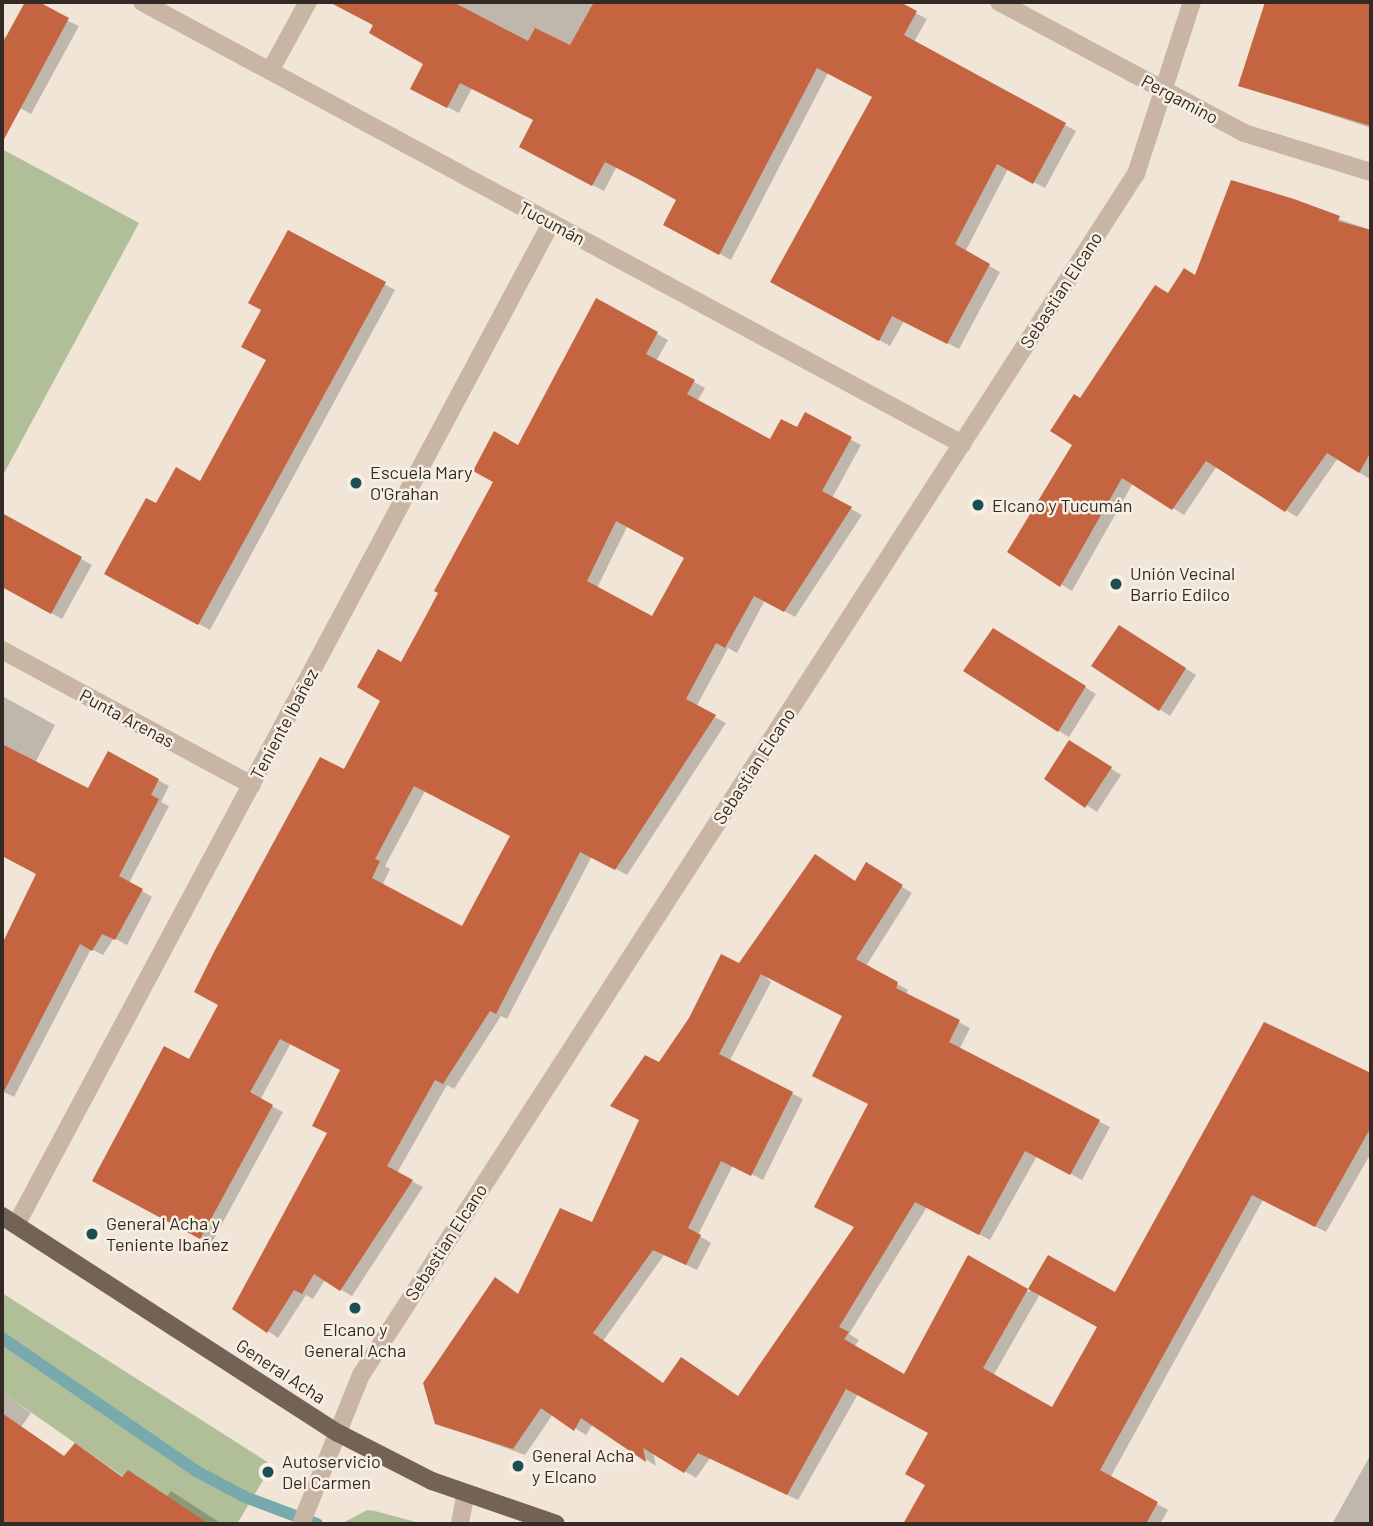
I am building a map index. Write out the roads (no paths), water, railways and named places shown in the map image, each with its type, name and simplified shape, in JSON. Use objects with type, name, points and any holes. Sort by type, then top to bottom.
[{"type":"main road","name":"General Acha","points":[[9,1221],[338,1433],[465,1495],[556,1524]]},
{"type":"street","name":"Tucumán","points":[[142,2],[962,444]]},
{"type":"street","points":[[271,71],[308,2]]},
{"type":"street","name":"Pergamino","points":[[999,2],[1244,133],[1371,172]]},
{"type":"street","name":"Sebastian Elcano","points":[[301,1524],[361,1375],[1136,174],[1192,2]]},
{"type":"street","name":"Teniente Ibañez","points":[[9,1221],[252,785],[551,223]]},
{"type":"street","name":"Punta Arenas","points":[[2,650],[252,785]]},
{"type":"street","points":[[460,1524],[465,1495]]},
{"type":"waterway","points":[[2,1338],[196,1471],[245,1497],[317,1524]]},
{"type":"place","name":"Escuela Mary O'Grahan","points":[[356,483]]},
{"type":"place","name":"Elcano y Tucumán","points":[[978,505]]},
{"type":"place","name":"Unión Vecinal Barrio Edilco","points":[[1116,584]]},
{"type":"place","name":"General Acha y Teniente Ibañez","points":[[92,1234]]},
{"type":"place","name":"Elcano y General Acha","points":[[355,1308]]},
{"type":"place","name":"General Acha y Elcano","points":[[518,1466]]},
{"type":"place","name":"Autoservicio Del Carmen","points":[[268,1472]]}]
